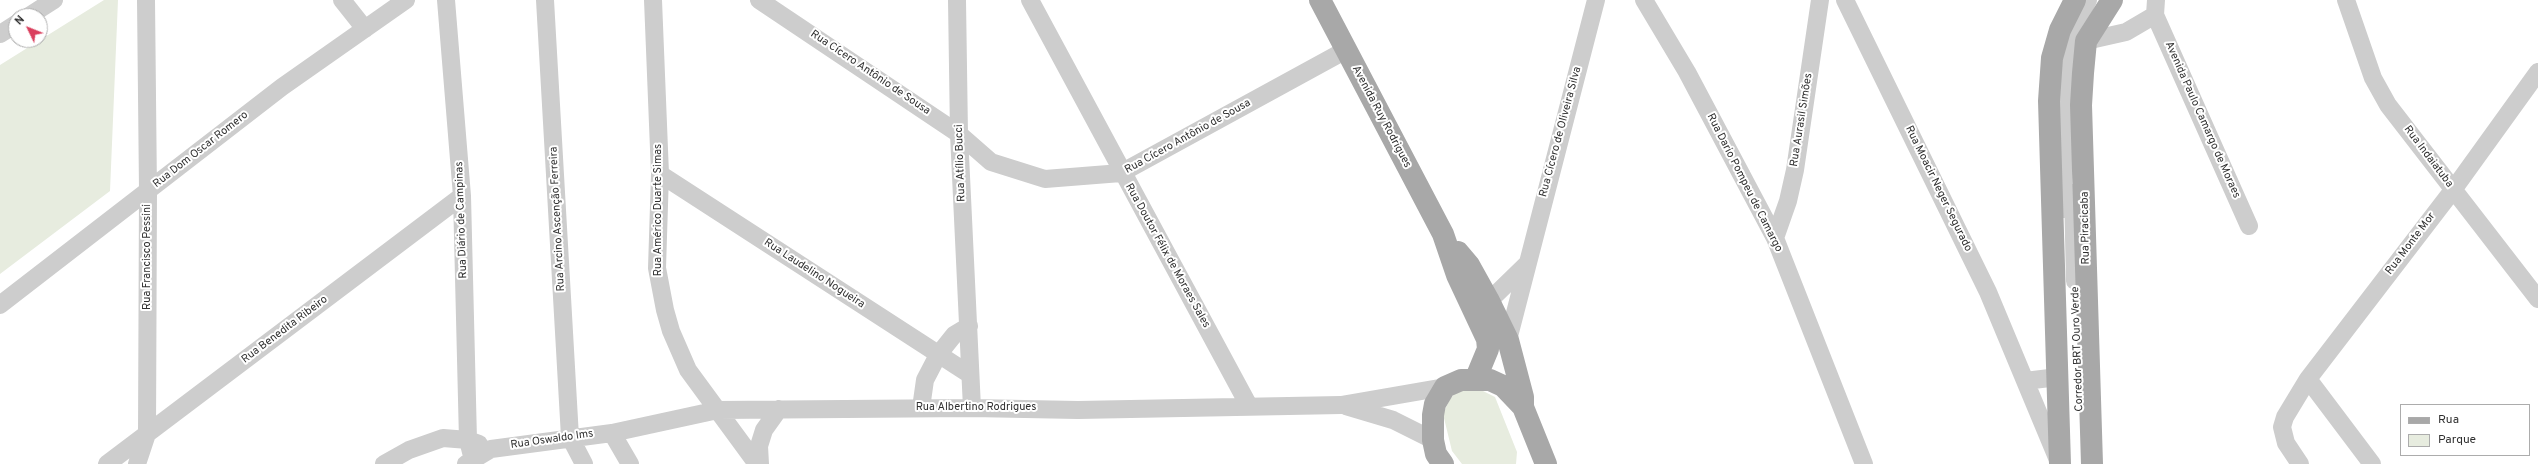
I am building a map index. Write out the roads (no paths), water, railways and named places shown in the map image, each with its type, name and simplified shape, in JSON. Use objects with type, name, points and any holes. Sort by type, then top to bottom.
[{"type":"main road","name":"Avenida Ruy Rodrigues","points":[[1320,0],[1443,234],[1458,275],[1487,339],[1488,349],[1476,378]]},
{"type":"main road","name":"Rua Piracicaba","points":[[2092,464],[2081,105],[2086,42],[2095,1]]},
{"type":"main road","points":[[2060,464],[2049,101],[2052,58],[2060,30],[2095,1]]},
{"type":"main road","name":"Avenida Ruy Rodrigues","points":[[1443,234],[1469,265],[1508,340],[1523,397],[1523,407],[1546,464]]},
{"type":"main road","points":[[1436,456],[1435,404],[1445,387],[1461,380],[1476,378],[1490,380],[1502,386],[1523,407]]},
{"type":"street","points":[[42,8],[54,0]]},
{"type":"street","name":"Rua Francisco Pessini","points":[[137,464],[147,434],[148,191],[146,0]]},
{"type":"street","points":[[342,0],[365,29]]},
{"type":"street","name":"Rua Dom Oscar Romero","points":[[0,305],[282,87],[406,0]]},
{"type":"street","name":"Rua Diário de Campinas","points":[[446,0],[462,196],[468,440],[471,462]]},
{"type":"street","name":"Rua Arcino Ascenção Ferreira","points":[[546,0],[570,437]]},
{"type":"street","name":"Rua Américo Duarte Simas","points":[[653,0],[660,174],[657,268],[665,310],[671,332],[688,370],[757,464]]},
{"type":"street","name":"Rua Cícero Antônio de Sousa","points":[[759,0],[960,134],[991,162],[1032,177],[1057,179],[1121,173],[1346,50]]},
{"type":"street","name":"Rua Atílio Bucci","points":[[957,0],[960,134],[969,326],[969,374],[972,408]]},
{"type":"street","name":"Rua Doutor Félix de Moraes Sales","points":[[1030,0],[1121,173],[1249,406]]},
{"type":"street","name":"Rua Cícero de Oliveira Silva","points":[[1508,340],[1526,265],[1596,0]]},
{"type":"street","name":"Rua Dario Pompeu de Camargo","points":[[1644,0],[1687,72],[1775,238],[1864,464]]},
{"type":"street","name":"Rua Aurasil Simões","points":[[1775,238],[1788,201],[1795,170],[1820,0]]},
{"type":"street","name":"Rua Moacir Neger Segurado","points":[[1845,0],[1988,292],[2060,464]]},
{"type":"street","name":"Rua Indaiatuba","points":[[2346,0],[2373,78],[2388,105],[2538,299]]},
{"type":"street","name":"Corredor BRT Ouro Verde","points":[[2068,464],[2063,134],[2066,60],[2073,29],[2095,1]]},
{"type":"street","name":"Corredor BRT Ouro Verde","points":[[2082,464],[2072,115],[2077,47],[2095,1]]},
{"type":"street","name":"Avenida Paulo Camargo de Moraes","points":[[2086,42],[2126,32],[2156,7],[2250,226]]},
{"type":"street","name":"Rua Monte Mor","points":[[2300,464],[2286,443],[2282,427],[2285,417],[2308,379],[2453,190],[2538,72]]},
{"type":"street","name":"Rua Laudelino Nogueira","points":[[660,174],[969,374]]},
{"type":"street","name":"Rua Benedita Ribeiro","points":[[107,464],[462,196]]},
{"type":"street","points":[[1489,301],[1526,265]]},
{"type":"street","points":[[920,408],[925,380],[938,355],[954,335],[969,326]]},
{"type":"street","points":[[2025,381],[2058,377]]},
{"type":"street","points":[[2308,379],[2372,464]]},
{"type":"street","name":"Rua Albertino Rodrigues","points":[[612,432],[718,410],[920,408],[1078,410],[1341,405],[1445,387]]},
{"type":"street","name":"Rua Albertino Rodrigues","points":[[1341,405],[1393,420],[1436,456]]},
{"type":"street","points":[[760,464],[759,446],[764,430],[779,409]]},
{"type":"street","points":[[612,432],[630,464]]},
{"type":"street","name":"Rua Oswaldo Ims","points":[[471,462],[491,449],[612,432]]},
{"type":"street","points":[[570,437],[584,464]]},
{"type":"street","points":[[384,464],[408,450],[443,438],[468,440],[491,449]]}]
